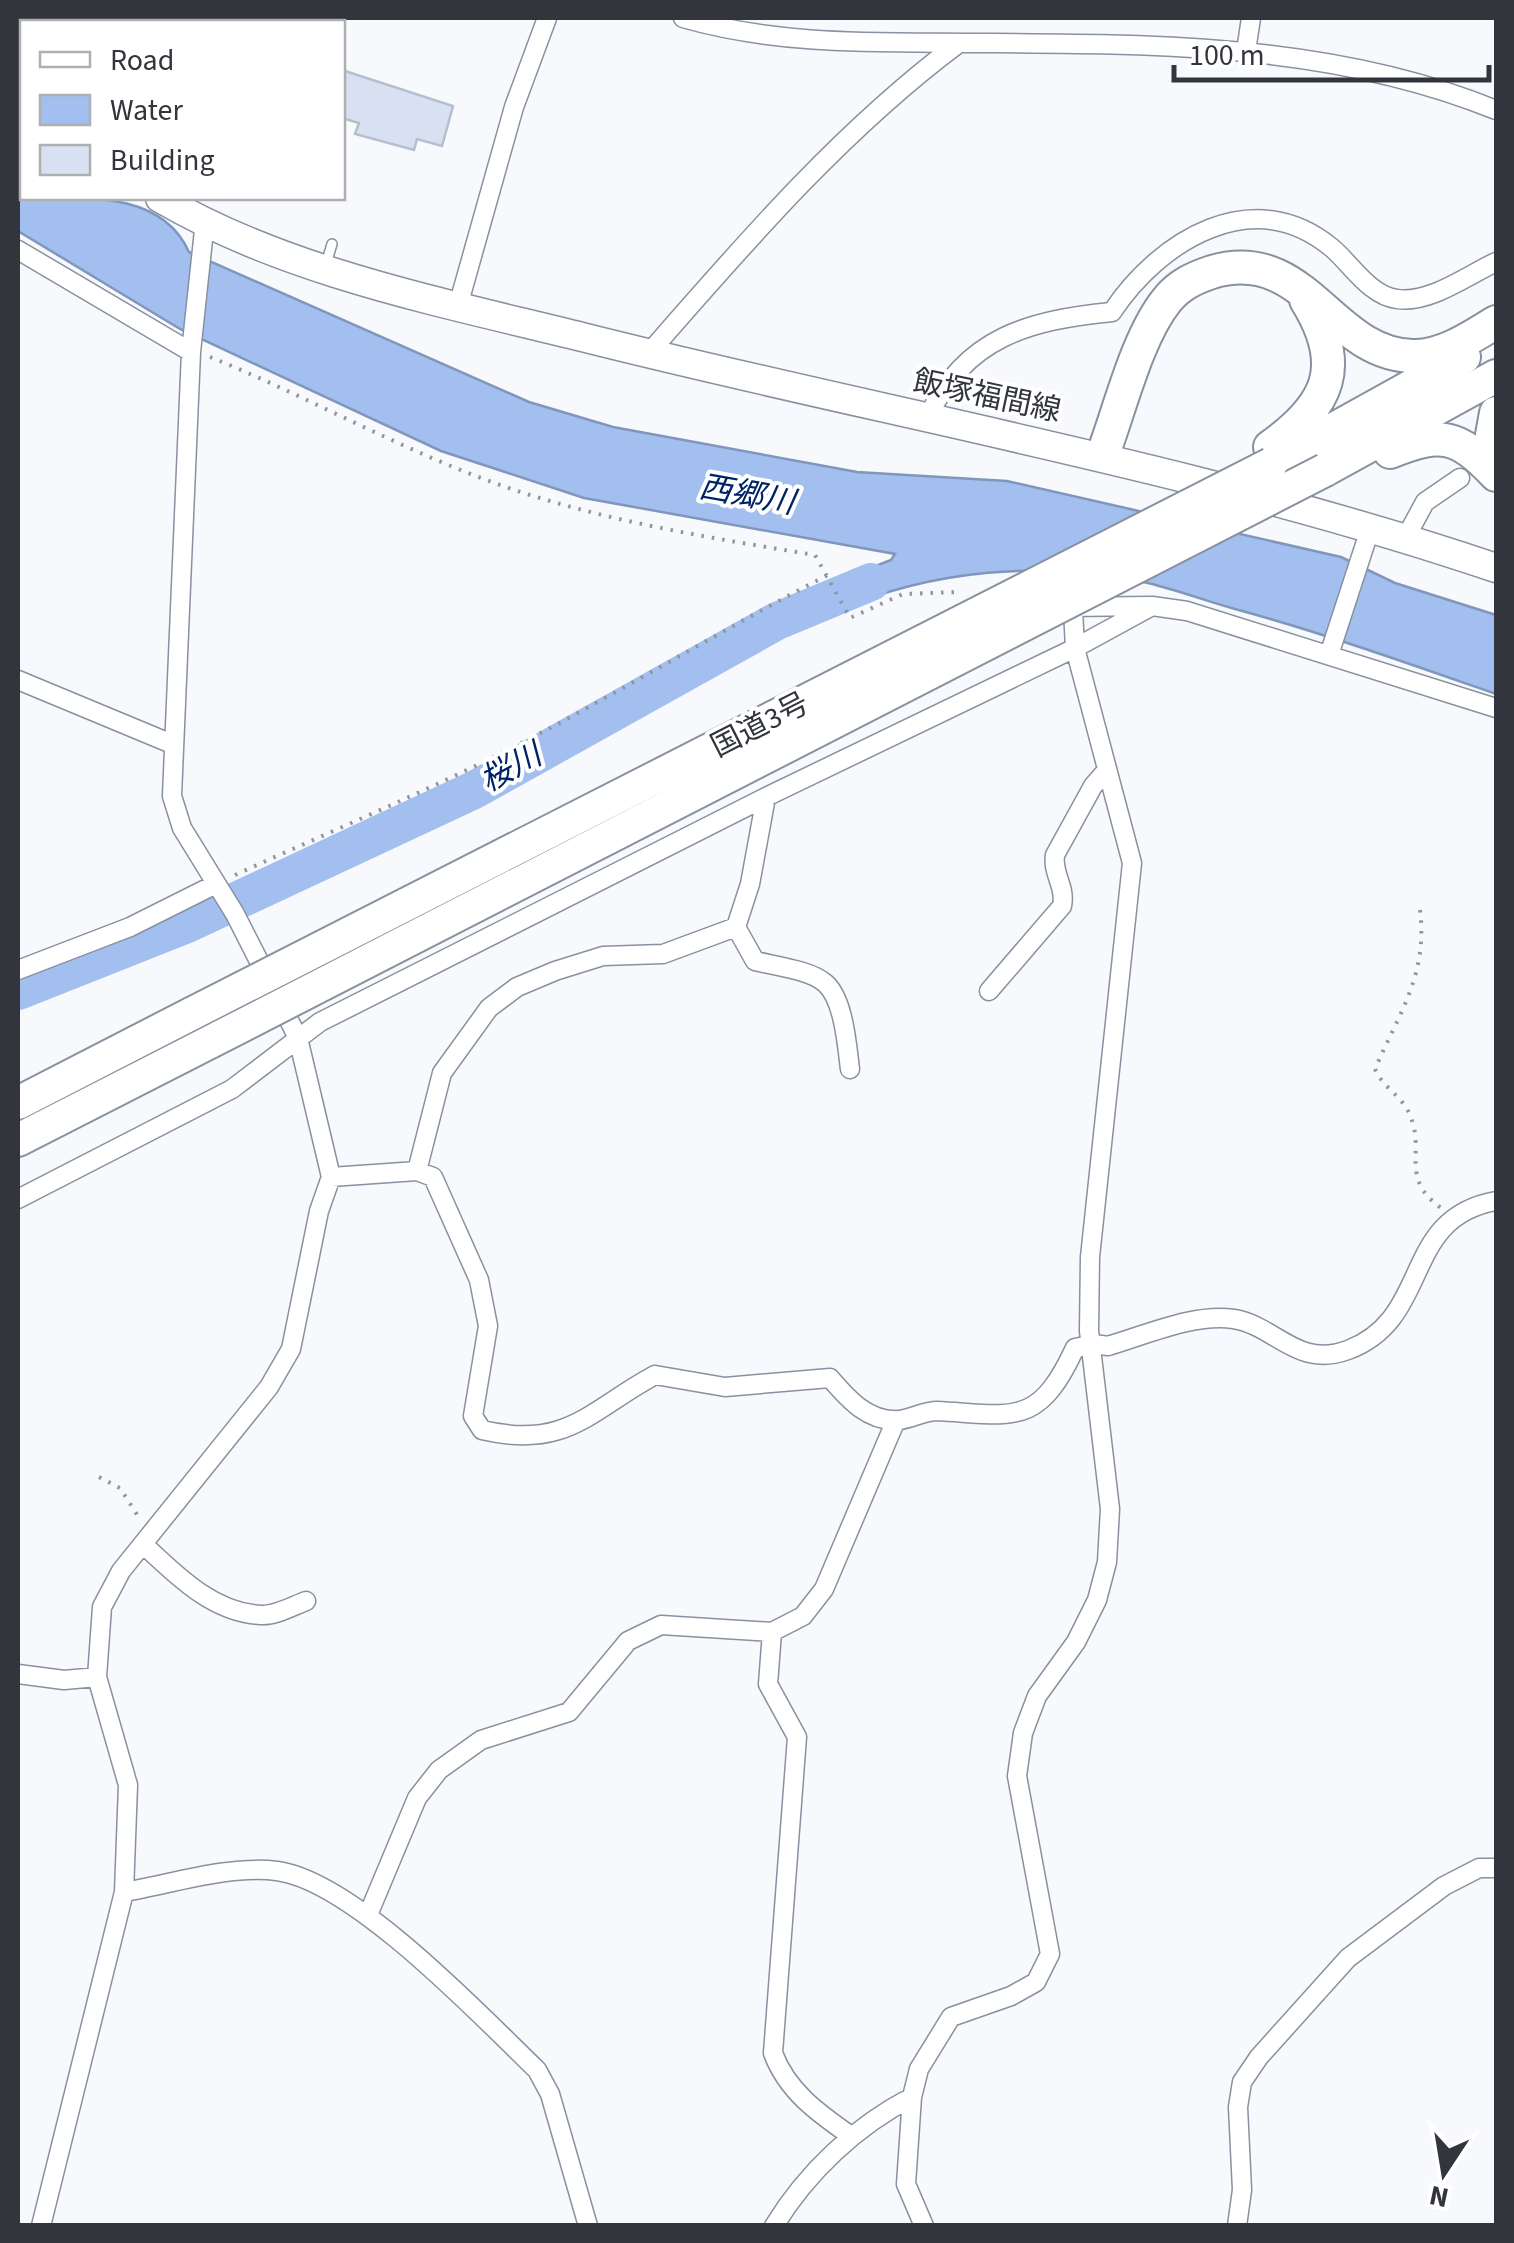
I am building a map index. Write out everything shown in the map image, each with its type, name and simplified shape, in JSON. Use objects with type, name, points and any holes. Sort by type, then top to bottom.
[{"type":"highway","points":[[1103,454],[1154,321],[1178,288],[1194,278],[1246,266],[1274,272],[1356,336],[1382,350],[1409,356],[1430,355],[1496,322]]},
{"type":"highway","points":[[1264,459],[1315,409],[1328,374],[1322,329],[1298,288]]},
{"type":"highway","points":[[1264,459],[1398,397],[1496,336]]},
{"type":"highway","name":"国道3号","points":[[18,1103],[201,1028],[1324,470],[1496,376]]},
{"type":"highway","points":[[1496,413],[1492,435],[1496,448]]},
{"type":"highway","points":[[1324,470],[1363,466],[1430,437],[1457,442],[1496,475]]},
{"type":"highway","name":"国道3号","points":[[18,1140],[201,1028],[935,635],[1053,560],[1264,459]]},
{"type":"main road","points":[[162,200],[204,235]]},
{"type":"main road","name":"飯塚福間線","points":[[204,235],[328,255],[458,306],[648,354],[1103,454],[1371,526],[1496,568]]},
{"type":"street","points":[[458,306],[514,107],[547,18]]},
{"type":"street","points":[[684,18],[752,36],[810,42],[1103,43],[1246,51],[1395,76],[1496,110]]},
{"type":"street","points":[[1246,51],[1251,18]]},
{"type":"street","points":[[648,354],[742,247],[902,86],[959,43]]},
{"type":"street","points":[[928,416],[943,384],[974,353],[1028,326],[1062,317],[1112,312],[1148,266],[1180,240],[1203,229],[1250,222],[1298,228],[1331,247],[1378,290],[1401,300],[1427,295],[1496,262]]},
{"type":"street","points":[[41,2226],[124,1892],[128,1785],[97,1677],[102,1607],[121,1571],[269,1387],[291,1349],[319,1211],[331,1177],[298,1038],[234,914],[182,828],[172,796],[192,348],[204,235]]},
{"type":"street","points":[[18,250],[192,348]]},
{"type":"street","points":[[1406,537],[1426,502],[1460,478]]},
{"type":"street","points":[[1329,654],[1371,526]]},
{"type":"street","points":[[994,593],[1046,597],[1073,610],[1152,606],[1188,611],[1496,708]]},
{"type":"street","points":[[18,1199],[232,1089],[320,1022],[766,797],[1075,648],[1152,606]]},
{"type":"street","points":[[924,2226],[906,2184],[912,2097],[919,2069],[951,2017],[1010,1996],[1036,1982],[1050,1954],[1017,1776],[1023,1733],[1038,1696],[1076,1642],[1097,1600],[1107,1562],[1110,1509],[1094,1344],[1089,1331],[1090,1257],[1132,863],[1075,648],[1073,610]]},
{"type":"street","points":[[18,680],[172,744]]},
{"type":"street","points":[[988,991],[1062,906],[1065,888],[1053,866],[1054,855],[1093,786],[1107,770]]},
{"type":"street","points":[[766,797],[750,884],[736,927],[756,960],[824,981],[832,992],[847,1042],[850,1069]]},
{"type":"street","points":[[18,970],[217,889]]},
{"type":"street","points":[[416,1172],[442,1073],[489,1008],[516,987],[603,956],[663,954],[736,927]]},
{"type":"street","points":[[331,1177],[416,1172],[433,1177],[479,1280],[488,1326],[473,1416],[482,1430],[560,1431],[584,1423],[656,1376],[726,1387],[830,1378],[853,1404],[872,1416],[896,1420],[932,1411],[1004,1418],[1029,1409],[1056,1388],[1074,1348],[1108,1346],[1210,1318],[1254,1326],[1298,1350],[1324,1355],[1349,1350],[1381,1330],[1398,1313],[1428,1247],[1453,1217],[1470,1206],[1496,1201]]},
{"type":"street","points":[[368,1915],[417,1798],[440,1770],[480,1740],[569,1712],[628,1641],[661,1625],[772,1632],[803,1616],[824,1589],[896,1420]]},
{"type":"street","points":[[144,1542],[198,1592],[240,1611],[265,1616],[306,1601]]},
{"type":"street","points":[[772,1632],[768,1684],[797,1736],[773,2052],[781,2076],[816,2112],[851,2136]]},
{"type":"street","points":[[18,1674],[64,1680],[97,1677]]},
{"type":"street","points":[[1238,2226],[1242,2190],[1238,2107],[1242,2082],[1259,2057],[1348,1958],[1444,1886],[1479,1868],[1496,1868]]},
{"type":"street","points":[[124,1892],[275,1871],[318,1881],[368,1915],[537,2070],[550,2094],[588,2226]]},
{"type":"street","points":[[774,2226],[788,2202],[851,2136],[912,2097]]},
{"type":"path","points":[[192,348],[500,485],[687,532],[815,555],[850,618],[903,594],[994,593]]},
{"type":"path","points":[[217,889],[573,716],[712,634],[828,575]]},
{"type":"path","points":[[1420,910],[1419,957],[1404,1016],[1375,1069],[1411,1116],[1415,1178],[1420,1190],[1453,1217]]},
{"type":"path","points":[[98,1477],[131,1501],[144,1542]]},
{"type":"water","name":"西郷川","points":[[18,132],[20,200],[109,200],[139,207],[176,232],[189,252],[529,402],[613,427],[857,472],[1007,481],[1341,557],[1395,583],[1496,615],[1496,694],[1301,628],[1159,586],[1108,576],[1028,571],[949,578],[871,597],[834,612],[819,588],[891,560],[895,554],[584,498],[441,451],[180,329],[18,231]]},
{"type":"building","points":[[345,71],[453,106],[442,146],[417,139],[414,150],[355,134],[359,123],[345,119]]},
{"type":"waterway","name":"桜川","points":[[18,991],[187,924],[474,790],[777,621],[871,582]]}]
